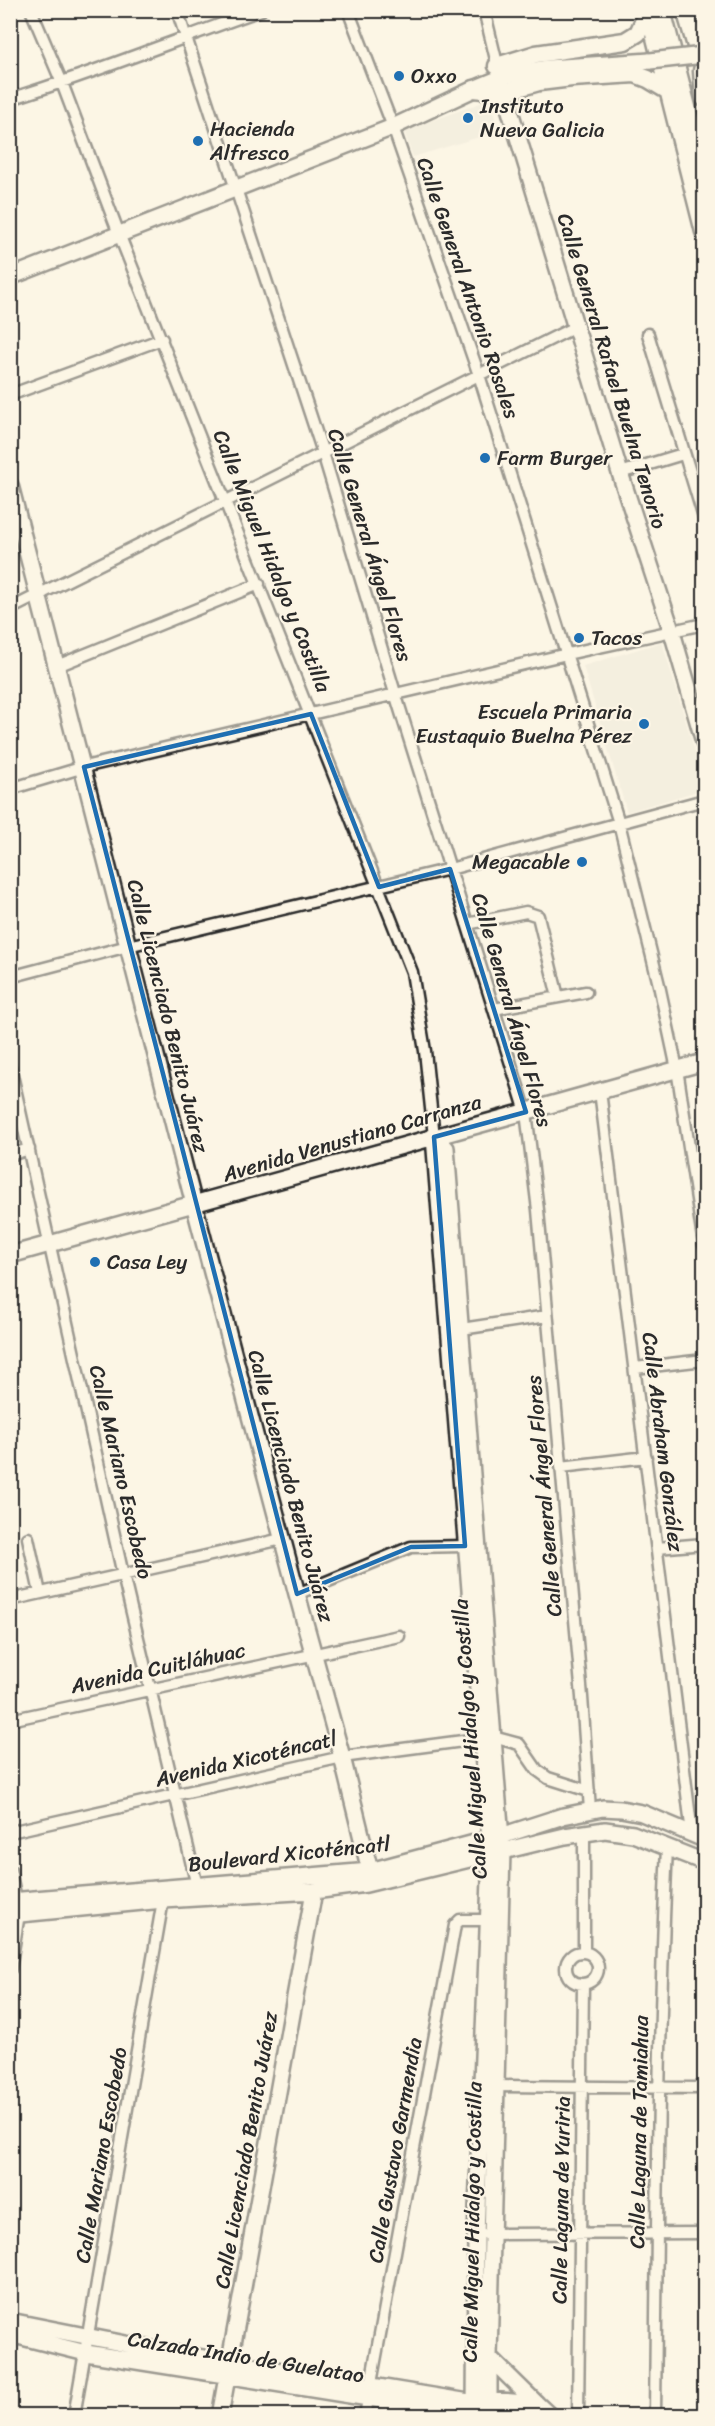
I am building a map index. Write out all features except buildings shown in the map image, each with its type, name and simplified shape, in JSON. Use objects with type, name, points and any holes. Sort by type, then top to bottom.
[{"type":"main road","points":[[662,10],[705,173]]},
{"type":"main road","points":[[685,10],[703,58],[705,98]]},
{"type":"main road","points":[[501,78],[536,54],[625,41],[638,33],[648,11]]},
{"type":"main road","points":[[648,11],[705,232]]},
{"type":"main road","points":[[10,276],[393,127],[501,78],[518,73],[580,64],[703,58]]},
{"type":"main road","points":[[501,78],[539,82],[628,74],[648,80],[668,91]]},
{"type":"main road","name":"Calle General Rafael Buelna Tenorio","points":[[501,78],[575,327],[705,742]]},
{"type":"main road","name":"Calle Licenciado Benito Juárez","points":[[10,485],[194,1204],[282,1539],[315,1654],[370,1871]]},
{"type":"main road","name":"Avenida Venustiano Carranza","points":[[10,1255],[705,1062]]},
{"type":"main road","name":"Calle Miguel Hidalgo y Costilla","points":[[434,1137],[446,1148],[465,1546],[488,1737]]},
{"type":"main road","name":"Calle Miguel Hidalgo y Costilla","points":[[454,1330],[496,1845],[489,2086],[476,2234],[484,2409]]},
{"type":"main road","name":"Boulevard Xicoténcatl","points":[[14,1908],[314,1891],[366,1884],[496,1845],[590,1810],[621,1809],[642,1813],[698,1837]]},
{"type":"main road","name":"Boulevard Xicoténcatl","points":[[14,1908],[197,1887],[370,1871],[496,1845],[605,1830],[633,1834],[705,1862]]},
{"type":"main road","name":"Calle Miguel Hidalgo y Costilla","points":[[484,2409],[489,2356],[493,2234],[488,1920],[496,1845]]},
{"type":"main road","name":"Calle Licenciado Benito Juárez","points":[[220,2415],[314,1891]]},
{"type":"main road","name":"Calzada Indio de Guelatao","points":[[10,2322],[87,2345]]},
{"type":"main road","name":"Calzada Indio de Guelatao","points":[[10,2334],[484,2409]]},
{"type":"main road","points":[[489,2356],[550,2415]]},
{"type":"main road","points":[[484,2409],[537,2404]]},
{"type":"main road","points":[[484,2409],[501,2410],[513,2415]]},
{"type":"street","name":"Calle Miguel Hidalgo y Costilla","points":[[31,10],[62,83],[119,234],[412,972],[425,1051],[434,1137]]},
{"type":"street","name":"Calle General Ángel Flores","points":[[177,10],[323,453],[395,693],[526,1112],[538,1210],[590,1810]]},
{"type":"street","points":[[10,99],[62,83],[261,10]]},
{"type":"street","name":"Calle General Antonio Rosales","points":[[348,10],[393,127],[479,375],[620,824],[677,1069],[705,1245]]},
{"type":"street","name":"Calle General Rafael Buelna Tenorio","points":[[484,10],[501,78]]},
{"type":"street","points":[[10,609],[575,327]]},
{"type":"street","points":[[648,334],[683,454],[705,518]]},
{"type":"street","points":[[10,395],[162,339]]},
{"type":"street","points":[[620,473],[683,454]]},
{"type":"street","points":[[57,666],[259,584]]},
{"type":"street","points":[[10,789],[84,767],[395,693],[705,624]]},
{"type":"street","points":[[10,977],[128,946],[380,887],[705,800]]},
{"type":"street","points":[[468,924],[526,912],[538,916],[558,997]]},
{"type":"street","points":[[494,1009],[586,992]]},
{"type":"street","name":"Calle Mariano Escobedo","points":[[10,1066],[123,1575],[197,1887]]},
{"type":"street","name":"Calle Abraham González","points":[[600,1090],[657,1548],[698,1837]]},
{"type":"street","points":[[10,1155],[29,1149]]},
{"type":"street","points":[[454,1330],[547,1316]]},
{"type":"street","points":[[634,1368],[705,1360]]},
{"type":"street","points":[[561,1467],[646,1457]]},
{"type":"street","points":[[28,1538],[40,1593]]},
{"type":"street","points":[[10,1600],[282,1539]]},
{"type":"street","points":[[657,1548],[705,1544]]},
{"type":"street","points":[[297,1594],[411,1547],[465,1546]]},
{"type":"street","name":"Avenida Cuitláhuac","points":[[10,1720],[399,1636]]},
{"type":"street","points":[[488,1737],[519,1744],[537,1770],[548,1778],[589,1791]]},
{"type":"street","name":"Avenida Xicoténcatl","points":[[10,1832],[342,1757],[488,1737]]},
{"type":"street","name":"Calle Laguna de Yuriria","points":[[578,2415],[583,1984],[594,1979],[598,1969],[593,1955],[584,1951],[584,1832]]},
{"type":"street","name":"Calle Laguna de Tamiahua","points":[[655,2415],[659,2088],[667,1848]]},
{"type":"street","points":[[10,1870],[14,1908],[10,1969]]},
{"type":"street","name":"Calle Mariano Escobedo","points":[[74,2415],[163,1900]]},
{"type":"street","name":"Calle Gustavo Garmendia","points":[[366,2415],[455,1925],[460,1920],[488,1920]]},
{"type":"street","points":[[583,1984],[571,1980],[565,1966],[570,1957],[584,1951]]},
{"type":"street","points":[[489,2086],[705,2088]]},
{"type":"street","points":[[476,2234],[705,2233]]},
{"type":"highlighted area","points":[[311,714],[379,887],[450,869],[526,1112],[434,1137],[465,1546],[411,1547],[297,1594],[84,767]]},
{"type":"shaded area","name":"Instituto Nueva Galicia","points":[[486,101],[491,104],[499,131],[413,157],[404,131]]},
{"type":"shaded area","name":"Escuela Primaria Eustaquio Buelna Pérez","points":[[662,642],[704,782],[704,789],[627,812],[583,666]]},
{"type":"place","name":"Oxxo","points":[[399,76]]},
{"type":"place","name":"Instituto Nueva Galicia","points":[[468,118]]},
{"type":"place","name":"Hacienda Alfresco","points":[[198,141]]},
{"type":"place","name":"Farm Burger","points":[[485,458]]},
{"type":"place","name":"Tacos","points":[[579,638]]},
{"type":"place","name":"Escuela Primaria Eustaquio Buelna Pérez","points":[[644,724]]},
{"type":"place","name":"Megacable","points":[[582,862]]},
{"type":"place","name":"Casa Ley","points":[[95,1262]]}]
